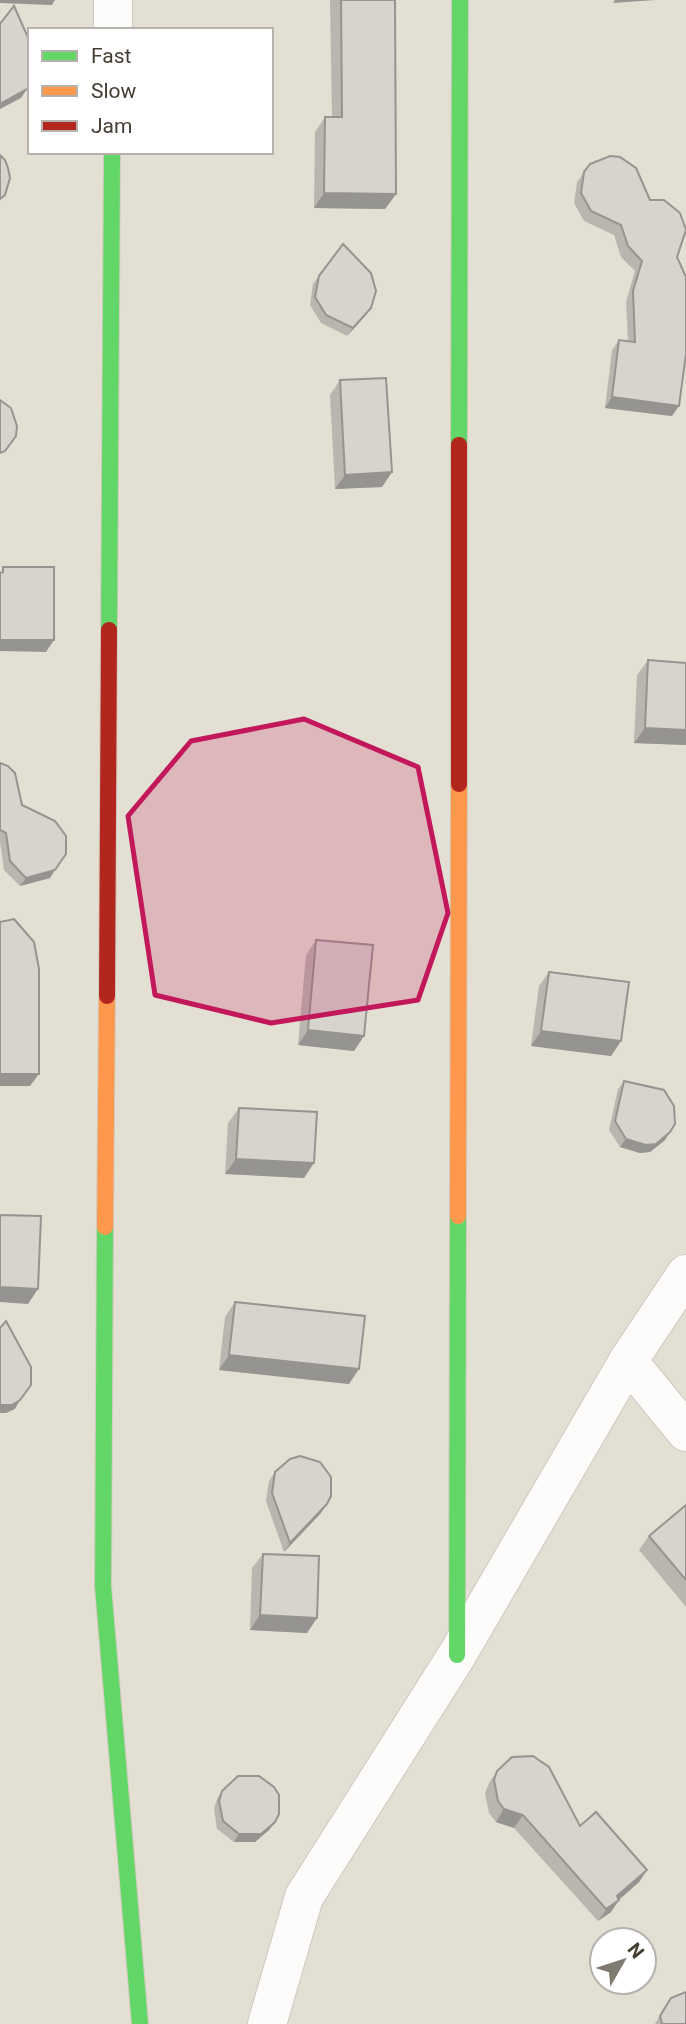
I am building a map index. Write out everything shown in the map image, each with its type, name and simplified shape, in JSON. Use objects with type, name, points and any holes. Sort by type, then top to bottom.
[{"type":"street","points":[[113,0],[113,28]]},
{"type":"street","points":[[457,1655],[460,0]]},
{"type":"street","points":[[112,154],[103,1586],[140,2024]]},
{"type":"street","points":[[267,2024],[304,1897],[457,1655],[628,1361],[686,1274]]},
{"type":"street","points":[[628,1361],[686,1432]]},
{"type":"highlighted area","points":[[304,719],[418,767],[448,913],[418,1000],[271,1023],[155,995],[128,816],[191,741]]},
{"type":"shaded area","points":[[0,0],[686,0],[686,2024],[0,2024]]},
{"type":"building","points":[[341,0],[395,0],[396,194],[324,193],[325,117],[342,117]]},
{"type":"building","points":[[14,6],[28,38],[28,88],[0,104],[0,24]]},
{"type":"building","points":[[0,155],[5,160],[10,178],[5,195],[0,199]]},
{"type":"building","points":[[610,156],[620,157],[636,168],[650,200],[664,200],[680,213],[686,230],[677,257],[686,277],[686,354],[679,406],[612,397],[619,340],[635,342],[633,291],[642,261],[628,246],[621,225],[591,211],[581,193],[584,172],[590,164]]},
{"type":"building","points":[[343,244],[371,273],[376,291],[371,308],[353,328],[326,315],[315,297],[319,276]]},
{"type":"building","points":[[386,378],[392,472],[345,475],[340,380]]},
{"type":"building","points":[[0,400],[11,408],[17,426],[16,436],[5,451],[0,453]]},
{"type":"building","points":[[3,567],[54,567],[54,640],[0,640],[0,573],[3,572]]},
{"type":"building","points":[[648,660],[686,663],[686,730],[645,728]]},
{"type":"building","points":[[0,763],[15,773],[22,805],[55,821],[66,836],[66,854],[55,870],[26,878],[10,861],[6,833],[0,830]]},
{"type":"building","points":[[14,919],[34,942],[39,969],[39,1074],[0,1074],[0,922]]},
{"type":"building","points":[[316,940],[373,945],[364,1036],[308,1030]]},
{"type":"building","points":[[549,972],[629,982],[621,1041],[541,1031]]},
{"type":"building","points":[[624,1081],[664,1090],[674,1106],[675,1124],[656,1144],[646,1145],[626,1139],[615,1121]]},
{"type":"building","points":[[239,1108],[317,1112],[314,1163],[236,1159]]},
{"type":"building","points":[[0,1215],[41,1216],[38,1289],[0,1287]]},
{"type":"building","points":[[235,1302],[365,1316],[359,1369],[229,1355]]},
{"type":"building","points":[[6,1321],[31,1367],[31,1385],[20,1400],[12,1405],[0,1405],[0,1328]]},
{"type":"building","points":[[300,1456],[320,1462],[331,1477],[331,1496],[327,1504],[290,1543],[272,1493],[275,1472],[290,1459]]},
{"type":"building","points":[[686,1505],[686,1580],[649,1536]]},
{"type":"building","points":[[263,1554],[319,1556],[317,1618],[260,1615]]},
{"type":"building","points":[[533,1756],[549,1767],[580,1826],[596,1812],[647,1870],[617,1896],[619,1900],[606,1909],[523,1815],[504,1809],[498,1801],[494,1780],[497,1771],[512,1757]]},
{"type":"building","points":[[238,1776],[259,1776],[274,1787],[279,1795],[279,1814],[275,1822],[261,1834],[239,1834],[223,1821],[219,1801],[222,1791]]},
{"type":"building","points":[[686,1992],[686,2024],[662,2024],[660,2016],[671,1998]]},
{"type":"traffic: fast","points":[[459,445],[460,0]]},
{"type":"traffic: fast","points":[[109,630],[112,154]]},
{"type":"traffic: fast","points":[[457,1655],[458,1216]]},
{"type":"traffic: fast","points":[[105,1227],[103,1586],[140,2024]]},
{"type":"traffic: slow","points":[[458,1216],[459,784]]},
{"type":"traffic: slow","points":[[105,1227],[107,996]]},
{"type":"traffic: jam","points":[[459,445],[459,784]]},
{"type":"traffic: jam","points":[[107,996],[109,630]]}]
